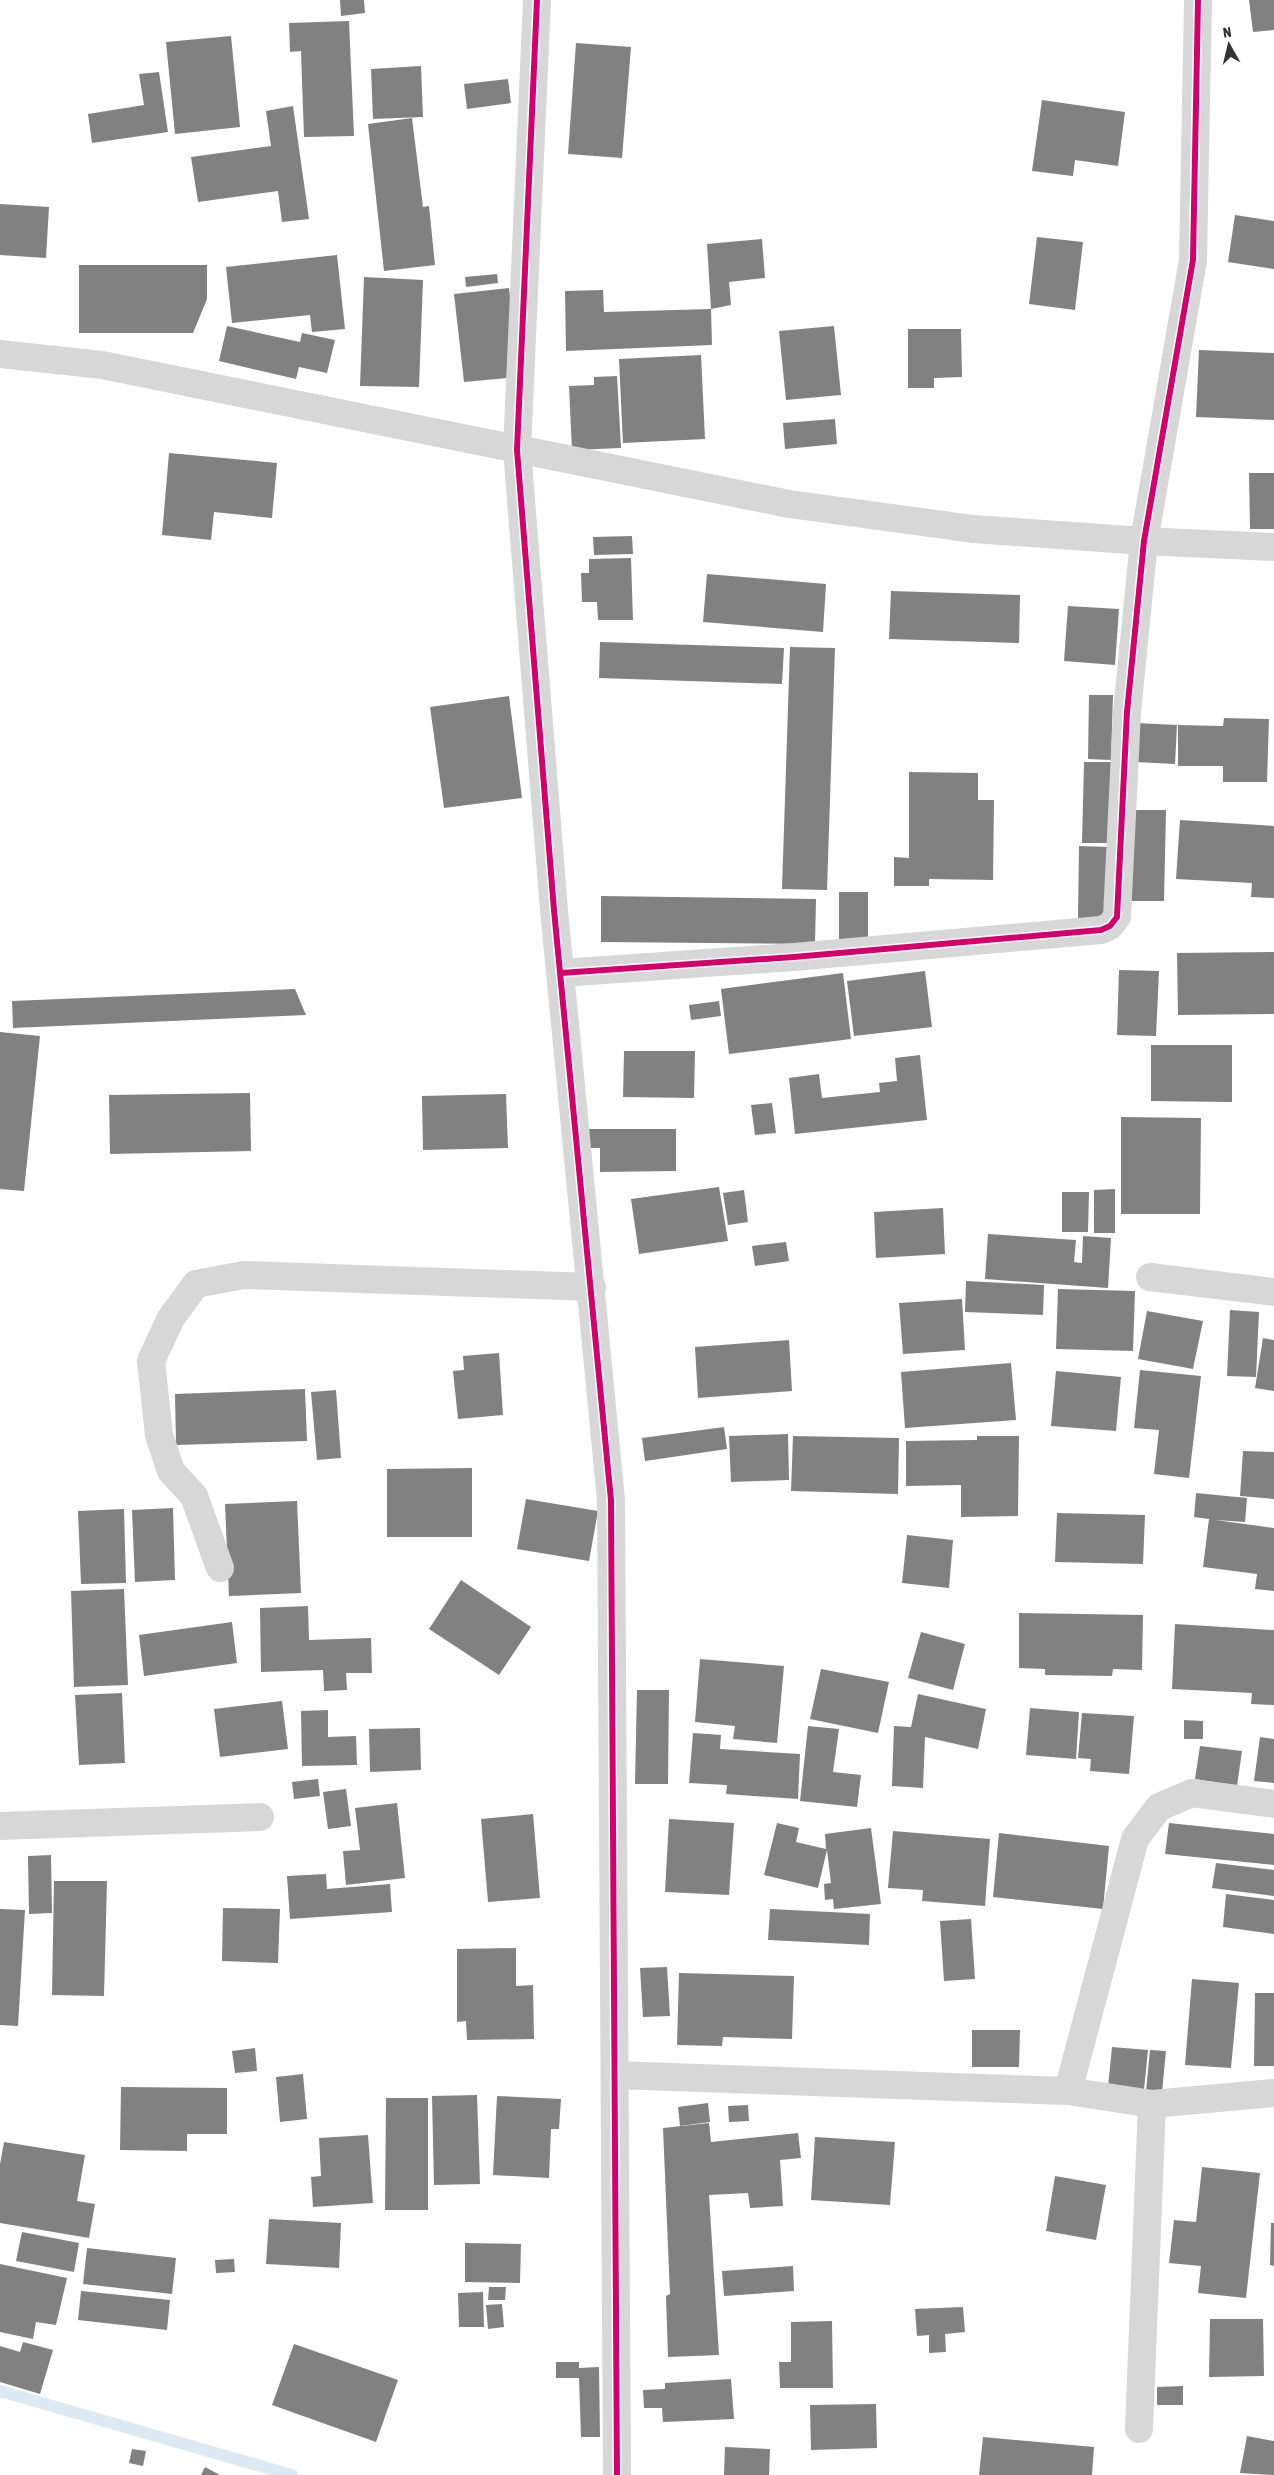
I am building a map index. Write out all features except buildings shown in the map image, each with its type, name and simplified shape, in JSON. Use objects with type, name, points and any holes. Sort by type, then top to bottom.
[{"type":"street","points":[[537,0],[517,450],[561,973],[611,1500],[617,2475]]},
{"type":"street","points":[[561,973],[794,958],[1101,930],[1110,926],[1117,917],[1127,712],[1144,541],[1193,260],[1198,0]]},
{"type":"street","points":[[0,354],[102,365],[789,504],[973,529],[1144,541],[1274,547]]},
{"type":"street","points":[[220,1568],[194,1496],[171,1471],[159,1435],[150,1361],[171,1318],[196,1284],[244,1275],[592,1286]]},
{"type":"street","points":[[1150,1277],[1274,1292]]},
{"type":"street","points":[[1068,2091],[1135,1839],[1159,1807],[1192,1793],[1274,1804]]},
{"type":"street","points":[[0,1826],[260,1817]]},
{"type":"street","points":[[615,2075],[1068,2091],[1152,2104],[1274,2093]]},
{"type":"street","points":[[1139,2429],[1152,2104]]},
{"type":"waterway","points":[[0,2391],[292,2475]]},
{"type":"cycle path","points":[[537,0],[517,450],[554,910],[611,1500],[617,2475]]},
{"type":"cycle path","points":[[561,973],[794,957],[1101,930],[1110,926],[1117,917],[1127,712],[1144,541],[1193,260],[1198,0]]}]
